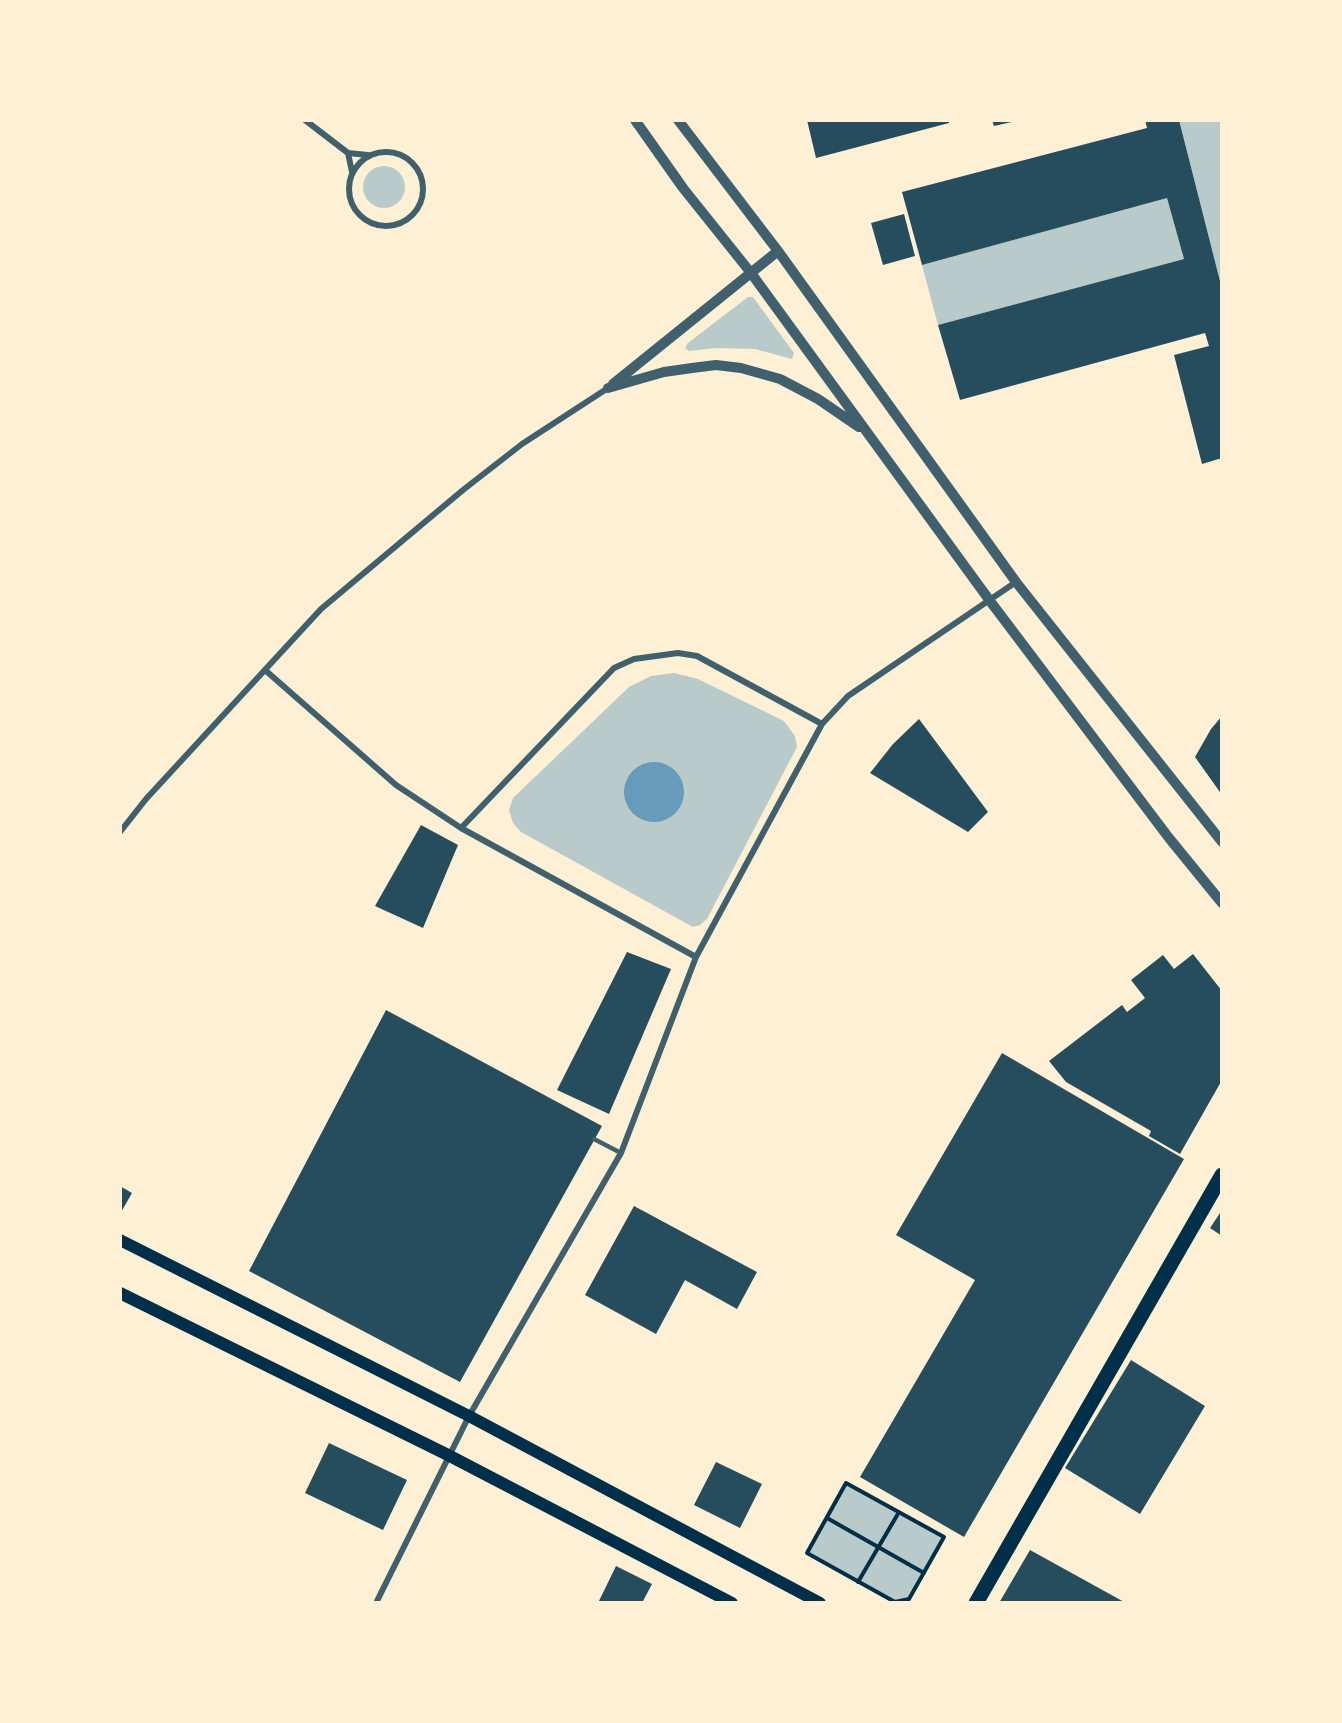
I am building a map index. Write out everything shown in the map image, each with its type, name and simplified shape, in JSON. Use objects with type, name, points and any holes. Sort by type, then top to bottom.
[{"type":"main road","points":[[976,1603],[1222,1175]]},
{"type":"main road","points":[[120,1240],[469,1416],[820,1603]]},
{"type":"main road","points":[[120,1293],[448,1455],[732,1603]]},
{"type":"street","points":[[305,120],[348,153],[370,155],[382,151],[394,152],[406,157],[416,166],[422,180],[423,194],[418,207],[409,218],[396,225],[384,226],[371,224],[361,217],[353,208],[349,196],[352,172],[348,153]]},
{"type":"street","points":[[635,120],[683,188],[751,273],[990,601],[1169,838],[1222,903]]},
{"type":"street","points":[[678,120],[778,251],[1016,582],[1222,842]]},
{"type":"street","points":[[352,172],[370,155]]},
{"type":"street","points":[[120,832],[153,791],[321,609],[400,540],[522,444],[608,388],[778,251]]},
{"type":"street","points":[[608,388],[683,369],[716,366],[741,369],[789,384],[827,405],[870,435]]},
{"type":"street","points":[[376,1603],[469,1416],[621,1152],[696,957],[822,724],[848,696],[1016,582]]},
{"type":"street","points":[[460,828],[614,668],[634,659],[678,653],[697,656],[822,724]]},
{"type":"street","points":[[265,670],[396,785],[460,828],[696,957]]},
{"type":"lane","points":[[594,1139],[621,1152]]},
{"type":"path","points":[[846,1483],[944,1537],[909,1599],[895,1602],[807,1553],[827,1518],[846,1483]]},
{"type":"path","points":[[858,1582],[899,1512]]},
{"type":"path","points":[[827,1518],[924,1573]]},
{"type":"shaded area","points":[[1179,120],[1222,120],[1222,289]]},
{"type":"shaded area","points":[[384,166],[392,167],[399,172],[404,179],[404,195],[399,202],[392,207],[384,208],[376,207],[369,202],[364,195],[363,187],[364,179],[369,172],[376,167]]},
{"type":"shaded area","points":[[1167,198],[1184,259],[938,325],[922,265]]},
{"type":"shaded area","points":[[748,297],[753,297],[794,353],[792,359],[755,349],[716,348],[689,351],[685,348],[688,343]]},
{"type":"shaded area","points":[[674,673],[698,679],[784,721],[795,736],[797,747],[707,919],[693,927],[521,832],[513,823],[509,810],[513,798],[629,687],[651,676]]},
{"type":"shaded area","points":[[846,1483],[944,1537],[909,1599],[895,1602],[807,1553]]},
{"type":"water","points":[[654,762],[666,764],[679,775],[684,792],[682,804],[671,817],[654,822],[642,820],[629,809],[624,792],[626,780],[637,767]]},
{"type":"building","points":[[807,120],[949,120],[949,123],[816,158]]},
{"type":"building","points":[[992,120],[1015,120],[1016,121],[994,126]]},
{"type":"building","points":[[1145,120],[1179,120],[1222,289],[1222,458],[1202,464],[1174,355],[1209,346],[1205,333],[960,400],[938,325],[1184,259],[1167,198],[922,265],[902,192],[1147,128]]},
{"type":"building","points":[[904,214],[915,256],[883,265],[871,223]]},
{"type":"building","points":[[1222,716],[1222,795],[1195,757],[1211,729]]},
{"type":"building","points":[[919,719],[988,812],[968,832],[870,773],[893,744]]},
{"type":"building","points":[[421,825],[458,845],[423,928],[375,906]]},
{"type":"building","points":[[627,952],[671,969],[609,1114],[557,1090]]},
{"type":"building","points":[[1193,954],[1222,991],[1222,1080],[1180,1154],[1149,1136],[1151,1131],[1066,1082],[1049,1061],[1122,1005],[1127,1012],[1145,998],[1131,980],[1163,955],[1174,969]]},
{"type":"building","points":[[386,1010],[602,1126],[460,1382],[249,1271]]},
{"type":"building","points":[[1002,1053],[1184,1159],[964,1537],[860,1477],[975,1280],[896,1235]]},
{"type":"building","points":[[120,1186],[132,1193],[120,1214]]},
{"type":"building","points":[[634,1206],[757,1272],[737,1309],[685,1280],[656,1334],[585,1295]]},
{"type":"building","points":[[1222,1210],[1222,1236],[1210,1228]]},
{"type":"building","points":[[1131,1360],[1205,1406],[1140,1514],[1065,1468]]},
{"type":"building","points":[[329,1443],[407,1480],[383,1530],[305,1493]]},
{"type":"building","points":[[716,1462],[762,1484],[740,1528],[694,1505]]},
{"type":"building","points":[[1030,1550],[1126,1603],[999,1603]]},
{"type":"building","points":[[616,1566],[652,1584],[642,1603],[598,1603]]}]
